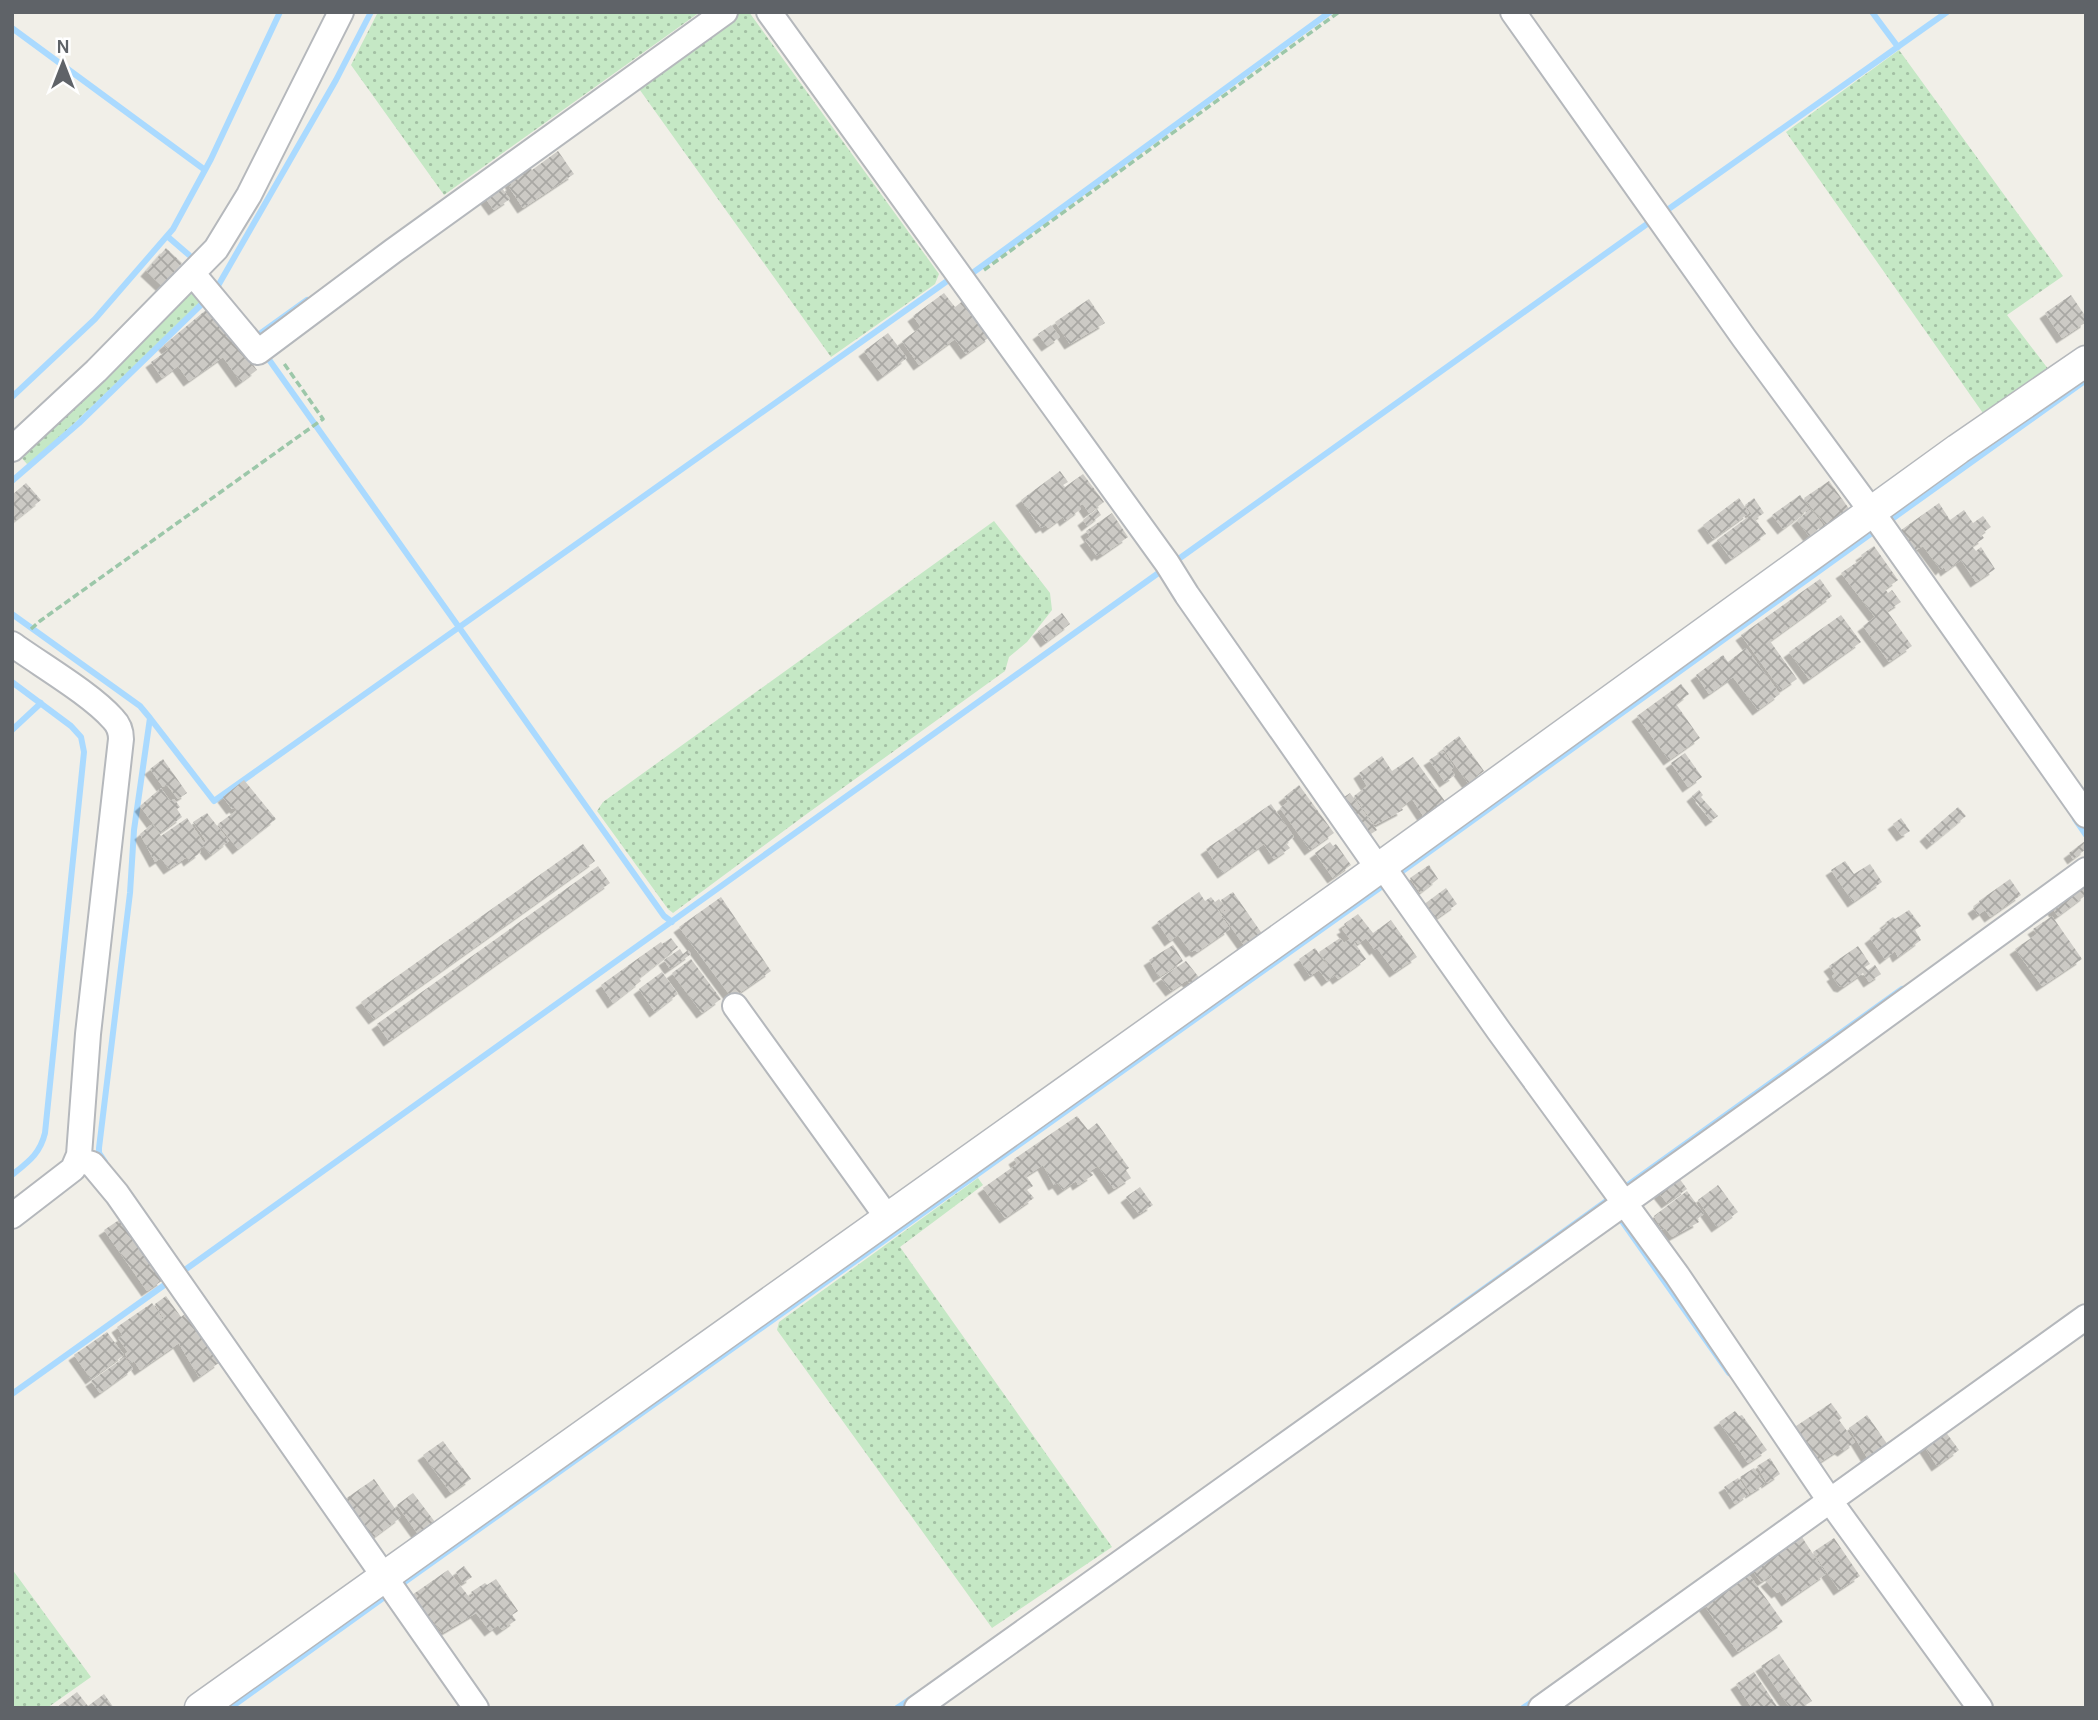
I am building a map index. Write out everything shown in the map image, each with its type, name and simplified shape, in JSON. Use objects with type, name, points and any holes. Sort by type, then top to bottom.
[{"type":"street","points":[[14,445],[96,371],[216,248],[248,195],[341,12]]},
{"type":"street","points":[[193,274],[258,352],[725,12]]},
{"type":"street","points":[[769,12],[1170,566],[1187,595],[1371,858],[1388,875],[1677,1275],[1825,1504],[1980,1708]]},
{"type":"street","points":[[1513,12],[2086,816]]},
{"type":"street","points":[[200,1708],[389,1586],[887,1217],[1388,875],[1879,522],[2086,361]]},
{"type":"street","points":[[12,644],[99,706],[113,719],[120,730],[121,739],[88,1034],[78,1160],[65,1176],[12,1216]]},
{"type":"street","points":[[917,1708],[1619,1196],[2086,870]]},
{"type":"street","points":[[735,1006],[887,1217]]},
{"type":"street","points":[[78,1160],[92,1164],[117,1194],[476,1708]]},
{"type":"street","points":[[1541,1708],[2086,1317]]},
{"type":"path","points":[[965,280],[985,269],[1339,12]]},
{"type":"path","points":[[33,627],[323,419],[270,343]]},
{"type":"green space","points":[[378,12],[700,12],[444,195],[351,65]]},
{"type":"green space","points":[[736,12],[749,12],[939,274],[935,284],[831,357],[637,86]]},
{"type":"green space","points":[[1899,50],[2063,276],[2007,315],[2052,374],[1985,416],[1786,132]]},
{"type":"green space","points":[[197,287],[207,298],[32,463],[27,464],[19,455],[21,451]]},
{"type":"green space","points":[[994,521],[1050,593],[1052,610],[1027,642],[1009,657],[1005,671],[673,913],[668,909],[597,811],[603,802]]},
{"type":"green space","points":[[978,1178],[983,1185],[900,1247],[1112,1547],[992,1628],[777,1330],[779,1322]]},
{"type":"green space","points":[[12,1569],[91,1677],[47,1708],[12,1708]]},
{"type":"building","points":[[558,151],[574,174],[523,208],[509,187],[512,185],[510,182]]},
{"type":"building","points":[[499,184],[510,199],[494,210],[483,195]]},
{"type":"building","points":[[166,248],[182,263],[162,286],[146,271]]},
{"type":"building","points":[[944,293],[955,307],[964,300],[991,336],[966,354],[955,339],[919,365],[902,341],[921,327],[913,316]]},
{"type":"building","points":[[2071,295],[2086,317],[2086,322],[2062,338],[2045,313]]},
{"type":"building","points":[[1089,299],[1105,323],[1070,344],[1055,322]]},
{"type":"building","points":[[207,309],[218,317],[257,370],[241,382],[223,357],[189,381],[178,366],[162,378],[151,362],[168,350],[164,345]]},
{"type":"building","points":[[1051,325],[1060,337],[1047,346],[1038,334]]},
{"type":"building","points":[[888,333],[907,358],[883,376],[864,351]]},
{"type":"building","points":[[1060,471],[1068,482],[1063,485],[1065,487],[1083,474],[1104,502],[1089,513],[1083,504],[1079,506],[1081,509],[1065,521],[1063,517],[1048,528],[1046,525],[1041,528],[1021,500]]},
{"type":"building","points":[[1829,481],[1850,510],[1827,526],[1804,498]]},
{"type":"building","points":[[26,483],[41,500],[12,523],[12,495]]},
{"type":"building","points":[[1800,495],[1810,508],[1783,529],[1772,515]]},
{"type":"building","points":[[1739,498],[1749,513],[1713,539],[1703,525]]},
{"type":"building","points":[[1754,498],[1764,513],[1755,519],[1766,534],[1731,559],[1717,540],[1752,514],[1745,505]]},
{"type":"building","points":[[1939,503],[1950,520],[1964,510],[1973,523],[1983,516],[1991,527],[1981,534],[1984,538],[1972,546],[1976,551],[1981,547],[1995,569],[1976,582],[1961,560],[1946,571],[1944,567],[1941,570],[1923,546],[1913,552],[1897,533]]},
{"type":"building","points":[[1097,509],[1101,515],[1087,526],[1083,520]]},
{"type":"building","points":[[1811,509],[1823,525],[1809,536],[1797,520]]},
{"type":"building","points":[[1112,513],[1128,537],[1097,556],[1085,540],[1090,537],[1086,531]]},
{"type":"building","points":[[1874,546],[1898,580],[1885,589],[1888,593],[1892,590],[1901,602],[1887,611],[1912,646],[1889,662],[1863,626],[1875,617],[1841,573],[1863,558],[1861,555]]},
{"type":"building","points":[[1820,579],[1832,596],[1770,641],[1797,679],[1781,690],[1741,635]]},
{"type":"building","points":[[1062,613],[1070,624],[1046,642],[1038,631]]},
{"type":"building","points":[[1841,615],[1861,642],[1809,679],[1789,652]]},
{"type":"building","points":[[1746,648],[1780,694],[1758,710],[1733,677],[1709,694],[1696,675],[1723,655],[1728,662]]},
{"type":"building","points":[[1681,684],[1689,694],[1676,704],[1700,738],[1669,760],[1637,716]]},
{"type":"building","points":[[1459,736],[1484,771],[1468,783],[1443,748]]},
{"type":"building","points":[[1443,751],[1454,767],[1451,770],[1455,775],[1445,782],[1429,760]]},
{"type":"building","points":[[1685,753],[1702,777],[1688,787],[1671,763]]},
{"type":"building","points":[[1382,756],[1392,771],[1413,757],[1447,804],[1426,820],[1412,799],[1401,807],[1403,810],[1375,825],[1354,796],[1367,786],[1359,773]]},
{"type":"building","points":[[163,759],[187,793],[178,799],[167,785],[163,787],[150,769]]},
{"type":"building","points":[[244,780],[276,819],[238,849],[218,824],[237,810],[235,807],[232,809],[223,797]]},
{"type":"building","points":[[1299,785],[1334,833],[1310,850],[1280,808],[1288,802],[1284,797]]},
{"type":"building","points":[[161,788],[170,801],[174,799],[180,807],[177,809],[182,817],[160,833],[140,806]]},
{"type":"building","points":[[1699,790],[1703,795],[1701,797],[1718,816],[1711,821],[1692,796]]},
{"type":"building","points":[[1350,793],[1377,830],[1365,838],[1337,802]]},
{"type":"building","points":[[1271,804],[1294,837],[1286,843],[1290,848],[1274,859],[1264,844],[1223,873],[1206,849]]},
{"type":"building","points":[[1958,807],[1966,816],[1932,844],[1925,836]]},
{"type":"building","points":[[207,813],[229,841],[211,855],[204,846],[199,849],[201,852],[189,861],[187,857],[169,869],[161,858],[155,862],[140,834],[152,824],[161,836],[187,818],[204,843],[206,841],[193,822]]},
{"type":"building","points":[[1901,818],[1910,831],[1902,836],[1893,824]]},
{"type":"building","points":[[2085,841],[2086,849],[2073,859],[2069,853]]},
{"type":"building","points":[[1330,842],[1333,846],[1336,844],[1351,865],[1333,878],[1315,853]]},
{"type":"building","points":[[583,844],[595,861],[374,1019],[361,1002]]},
{"type":"building","points":[[1845,861],[1854,874],[1870,864],[1882,882],[1853,902],[1831,870]]},
{"type":"building","points":[[1429,865],[1438,879],[1420,893],[1410,878]]},
{"type":"building","points":[[598,866],[610,883],[389,1041],[377,1024]]},
{"type":"building","points":[[2086,878],[2086,895],[2058,916],[2049,904]]},
{"type":"building","points":[[2010,879],[2021,895],[1990,917],[1985,910],[1978,915],[1973,908],[1979,901]]},
{"type":"building","points":[[1446,888],[1457,904],[1433,921],[1423,905]]},
{"type":"building","points":[[1199,892],[1205,901],[1211,897],[1215,902],[1219,899],[1226,909],[1221,912],[1217,909],[1230,929],[1197,952],[1191,952],[1178,935],[1170,941],[1157,922]]},
{"type":"building","points":[[1233,892],[1263,935],[1246,948],[1221,913],[1227,910],[1221,900]]},
{"type":"building","points":[[721,897],[771,971],[732,998],[679,927]]},
{"type":"building","points":[[1909,910],[1921,926],[1915,930],[1921,940],[1898,957],[1895,951],[1885,959],[1870,938],[1893,917],[1895,919]]},
{"type":"building","points":[[1358,914],[1373,933],[1391,920],[1417,957],[1395,972],[1366,938],[1358,944],[1354,942],[1366,959],[1338,979],[1335,975],[1327,981],[1319,970],[1310,976],[1299,959],[1315,948],[1327,965],[1319,952],[1340,938],[1344,943],[1350,939],[1342,929],[1346,927],[1344,924]]},
{"type":"building","points":[[2052,916],[2082,959],[2042,986],[2015,949],[2037,934],[2033,929]]},
{"type":"building","points":[[671,938],[678,947],[613,1003],[601,985],[661,942],[662,944]]},
{"type":"building","points":[[1173,945],[1183,961],[1159,977],[1149,960]]},
{"type":"building","points":[[1858,946],[1870,964],[1865,967],[1868,970],[1875,965],[1881,974],[1869,982],[1863,973],[1843,987],[1839,986],[1829,966]]},
{"type":"building","points":[[680,949],[683,954],[688,950],[691,954],[670,969],[664,960]]},
{"type":"building","points":[[691,959],[721,999],[702,1013],[672,973]]},
{"type":"building","points":[[1186,961],[1201,980],[1192,986],[1187,980],[1171,991],[1161,978]]},
{"type":"building","points":[[662,972],[678,994],[655,1012],[639,989]]},
{"type":"building","points":[[1077,1116],[1088,1130],[1097,1123],[1129,1168],[1126,1170],[1131,1178],[1114,1189],[1098,1166],[1090,1171],[1093,1175],[1078,1185],[1076,1181],[1063,1190],[1058,1183],[1054,1185],[1043,1165],[1026,1176],[1033,1186],[1027,1190],[1034,1198],[1005,1218],[983,1188],[1017,1164],[1014,1159]]},
{"type":"building","points":[[1679,1178],[1687,1189],[1667,1203],[1659,1193]]},
{"type":"building","points":[[1718,1185],[1738,1212],[1717,1227],[1698,1200]]},
{"type":"building","points":[[1140,1187],[1153,1205],[1139,1214],[1126,1197]]},
{"type":"building","points":[[1687,1191],[1704,1214],[1697,1219],[1699,1222],[1672,1237],[1665,1228],[1662,1230],[1654,1216]]},
{"type":"building","points":[[119,1220],[163,1280],[147,1291],[104,1230]]},
{"type":"building","points":[[166,1296],[181,1317],[186,1313],[220,1362],[199,1377],[155,1304]]},
{"type":"building","points":[[152,1303],[179,1343],[140,1370],[125,1354],[128,1352],[118,1338],[123,1336],[117,1327]]},
{"type":"building","points":[[107,1332],[124,1355],[91,1379],[74,1355]]},
{"type":"building","points":[[125,1357],[133,1369],[100,1393],[91,1381]]},
{"type":"building","points":[[1831,1403],[1855,1442],[1817,1464],[1793,1428]]},
{"type":"building","points":[[1735,1411],[1739,1416],[1742,1415],[1767,1450],[1748,1463],[1719,1422]]},
{"type":"building","points":[[1867,1415],[1888,1445],[1868,1459],[1849,1428]]},
{"type":"building","points":[[1945,1431],[1959,1450],[1937,1466],[1924,1446]]},
{"type":"building","points":[[443,1441],[471,1479],[451,1493],[423,1455]]},
{"type":"building","points":[[1770,1458],[1780,1474],[1767,1483],[1757,1466]]},
{"type":"building","points":[[1754,1468],[1765,1484],[1751,1493],[1740,1477]]},
{"type":"building","points":[[1738,1478],[1749,1494],[1735,1504],[1724,1487]]},
{"type":"building","points":[[374,1479],[401,1517],[374,1537],[371,1533],[366,1536],[341,1502]]},
{"type":"building","points":[[413,1493],[435,1522],[418,1534],[397,1505]]},
{"type":"building","points":[[1800,1534],[1826,1574],[1787,1601],[1780,1591],[1777,1593],[1766,1581],[1771,1575],[1761,1582],[1748,1565]]},
{"type":"building","points":[[1834,1538],[1860,1576],[1839,1590],[1813,1552]]},
{"type":"building","points":[[464,1566],[472,1577],[463,1583],[456,1572]]},
{"type":"building","points":[[1745,1569],[1783,1622],[1738,1652],[1701,1601]]},
{"type":"building","points":[[448,1570],[470,1598],[474,1595],[471,1592],[496,1579],[518,1611],[512,1615],[516,1620],[502,1630],[498,1625],[490,1631],[476,1613],[442,1633],[412,1595]]},
{"type":"building","points":[[1779,1654],[1812,1701],[1801,1708],[1790,1708],[1761,1666]]},
{"type":"building","points":[[1754,1672],[1778,1708],[1752,1708],[1736,1684]]},
{"type":"building","points":[[77,1692],[88,1706],[104,1694],[114,1708],[56,1708]]},
{"type":"waterway","points":[[12,397],[95,319],[173,229],[211,159],[280,12]]},
{"type":"waterway","points":[[215,291],[336,80],[371,12]]},
{"type":"waterway","points":[[967,277],[1330,12]]},
{"type":"waterway","points":[[1872,12],[1898,47]]},
{"type":"waterway","points":[[1663,213],[1947,12]]},
{"type":"waterway","points":[[12,28],[205,170]]},
{"type":"waterway","points":[[1173,563],[1654,219]]},
{"type":"waterway","points":[[167,236],[189,255]]},
{"type":"waterway","points":[[150,718],[214,801],[950,279]]},
{"type":"waterway","points":[[12,481],[79,423],[207,299]]},
{"type":"waterway","points":[[253,336],[254,338],[307,300]]},
{"type":"waterway","points":[[265,354],[664,916],[672,922]]},
{"type":"waterway","points":[[1885,524],[2086,380]]},
{"type":"waterway","points":[[1397,875],[1876,530]]},
{"type":"waterway","points":[[182,1272],[1164,569]]},
{"type":"waterway","points":[[12,614],[140,706],[150,718],[134,830],[130,893],[99,1148],[105,1162]]},
{"type":"waterway","points":[[12,682],[71,726],[81,737],[84,752],[45,1133],[37,1152],[12,1175]]},
{"type":"waterway","points":[[12,730],[41,703]]},
{"type":"waterway","points":[[2075,819],[2086,835]]},
{"type":"waterway","points":[[399,1586],[1388,882]]},
{"type":"waterway","points":[[1621,1190],[1902,989]]},
{"type":"waterway","points":[[1453,1311],[1612,1197]]},
{"type":"waterway","points":[[1619,1217],[1729,1373]]},
{"type":"waterway","points":[[12,1394],[170,1281]]},
{"type":"waterway","points":[[230,1708],[390,1593]]},
{"type":"waterway","points":[[897,1708],[915,1696]]},
{"type":"waterway","points":[[1523,1708],[1536,1699]]}]
